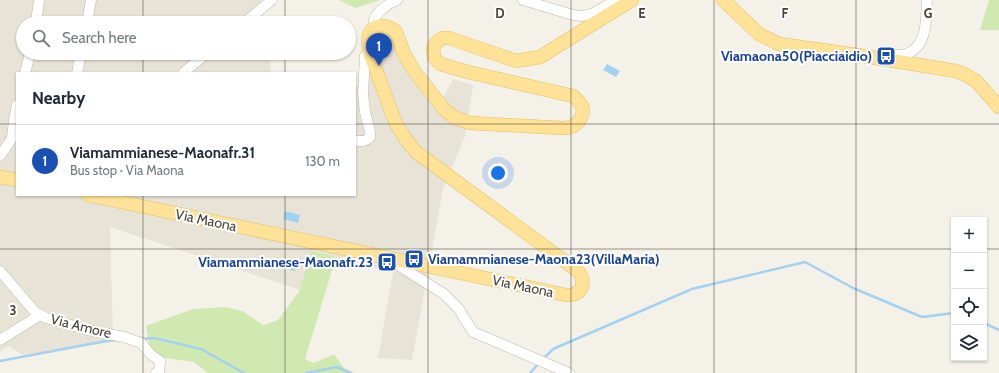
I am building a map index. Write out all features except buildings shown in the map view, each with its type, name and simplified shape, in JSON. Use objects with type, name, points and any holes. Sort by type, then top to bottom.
[{"type":"main road","points":[[375,27],[385,26],[396,32],[404,54],[415,72],[444,109],[455,118],[470,123],[561,128],[571,127],[577,123],[582,116],[582,107],[573,96],[468,72],[440,64],[434,57],[433,48],[442,38],[449,38],[516,61],[540,57],[632,0]]},
{"type":"main road","points":[[723,0],[759,34],[779,44],[956,71],[976,81],[999,107]]},
{"type":"main road","name":"Via Maona","points":[[93,196],[566,295],[572,295],[579,291],[583,283],[578,271],[416,152],[407,141],[396,124],[369,52],[368,36],[375,27]]},
{"type":"main road","points":[[0,177],[16,180]]},
{"type":"street","points":[[37,16],[39,0]]},
{"type":"street","points":[[88,16],[91,0]]},
{"type":"street","points":[[253,16],[272,0]]},
{"type":"street","name":"Via Maona","points":[[375,27],[374,20],[380,11],[397,0]]},
{"type":"street","points":[[523,0],[573,15],[582,16],[592,14],[616,0]]},
{"type":"street","points":[[864,56],[874,54],[898,55],[906,54],[914,50],[923,38],[927,0]]},
{"type":"street","points":[[356,141],[365,141],[370,137],[363,94],[365,56],[369,52]]},
{"type":"street","points":[[25,72],[28,60]]},
{"type":"street","points":[[77,72],[80,60]]},
{"type":"street","points":[[184,72],[199,60]]},
{"type":"street","points":[[0,156],[14,134],[16,110]]},
{"type":"street","points":[[397,260],[401,267],[444,294],[458,308],[473,332],[554,369],[569,373]]},
{"type":"street","name":"Via Amore","points":[[0,271],[35,312],[40,315],[88,330],[124,337],[141,343],[150,354],[160,361],[159,372],[156,373]]},
{"type":"street","points":[[0,340],[40,315]]},
{"type":"shaded area","points":[[0,0],[261,0],[263,16],[16,16],[16,60],[270,60],[271,72],[16,72],[16,196],[356,196],[356,87],[360,87],[365,38],[402,31],[414,63],[442,99],[453,79],[473,85],[465,136],[443,189],[412,360],[378,358],[393,272],[312,252],[300,290],[110,227],[113,342],[23,355],[9,346],[0,352]]},
{"type":"green space","points":[[339,0],[380,0],[355,8]]},
{"type":"green space","points":[[989,0],[999,0],[999,30],[980,30]]},
{"type":"green space","points":[[311,251],[336,257],[305,359],[314,363],[334,354],[344,368],[355,373],[208,373],[194,362],[165,358],[150,348],[146,326],[193,309],[225,307],[242,311],[263,325],[278,320],[300,290]]},
{"type":"water","points":[[607,64],[620,71],[616,77],[603,70]]},
{"type":"water","points":[[285,211],[300,215],[298,223],[283,219]]},
{"type":"water","points":[[286,262],[297,266],[295,271],[284,268]]},
{"type":"waterway","points":[[543,359],[553,349],[692,289],[805,262],[853,288],[922,317],[951,313]]},
{"type":"waterway","points":[[987,324],[999,330]]},
{"type":"waterway","points":[[142,339],[154,338],[201,349],[244,373]]},
{"type":"waterway","points":[[0,361],[117,340]]},
{"type":"waterway","points":[[530,373],[539,363]]},
{"type":"waterway","points":[[306,373],[337,367],[350,373]]},
{"type":"place","name":"Viamaona50(Piacciaidio)","points":[[886,56]]},
{"type":"place","name":"Viamammianese-Maonafr.31","points":[[379,66]]},
{"type":"place","name":"Viamammianese-Maona23(VillaMaria)","points":[[414,259]]},
{"type":"place","name":"Viamammianese-Maonafr.23","points":[[387,262]]}]
